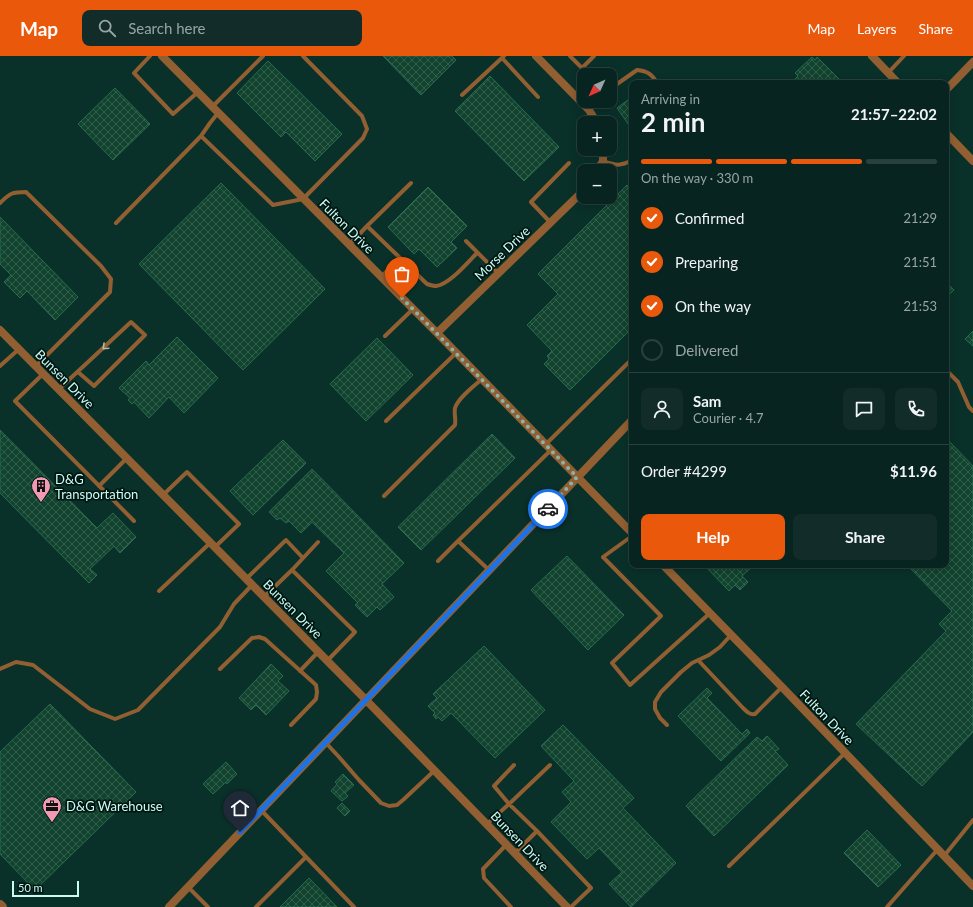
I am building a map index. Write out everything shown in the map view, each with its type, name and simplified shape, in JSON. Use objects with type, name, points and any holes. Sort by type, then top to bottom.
[{"type":"street","name":"Fulton Drive","points":[[162,56],[437,333],[629,531]]},
{"type":"street","points":[[536,56],[577,98]]},
{"type":"street","points":[[872,56],[895,80]]},
{"type":"street","points":[[949,87],[973,62]]},
{"type":"street","points":[[949,136],[973,161]]},
{"type":"street","points":[[601,164],[603,156]]},
{"type":"street","name":"Morse Drive","points":[[437,333],[577,197]]},
{"type":"street","name":"Bunsen Drive","points":[[0,330],[366,700],[567,907]]},
{"type":"street","points":[[169,907],[629,423]]},
{"type":"street","name":"Fulton Drive","points":[[666,568],[973,886]]},
{"type":"lane","points":[[150,56],[134,73],[173,114],[198,92]]},
{"type":"lane","points":[[116,223],[201,136],[210,123],[215,110],[263,56]]},
{"type":"lane","points":[[201,136],[273,205],[303,198],[363,138],[367,129],[362,116],[303,56]]},
{"type":"lane","points":[[570,56],[582,68],[594,56]]},
{"type":"lane","points":[[888,73],[904,56]]},
{"type":"lane","points":[[462,95],[503,57],[538,97]]},
{"type":"lane","points":[[617,84],[638,70],[643,70],[650,74],[655,80]]},
{"type":"lane","points":[[603,161],[616,165],[626,164],[629,162]]},
{"type":"lane","points":[[551,222],[530,202],[569,163]]},
{"type":"lane","points":[[349,245],[411,184]]},
{"type":"lane","points":[[0,203],[14,192],[26,192],[101,266],[111,279],[110,292],[36,366]]},
{"type":"lane","points":[[367,226],[427,284],[435,286],[449,281],[477,253]]},
{"type":"lane","points":[[466,242],[498,273]]},
{"type":"lane","points":[[380,277],[400,258]]},
{"type":"lane","points":[[385,336],[413,309]]},
{"type":"lane","points":[[58,389],[132,322],[145,335],[94,386],[78,372]]},
{"type":"lane","points":[[0,366],[19,349]]},
{"type":"lane","points":[[386,421],[456,353]]},
{"type":"lane","points":[[438,561],[629,362]]},
{"type":"lane","points":[[949,373],[958,382],[969,407],[973,410]]},
{"type":"lane","points":[[43,374],[15,402],[134,521]]},
{"type":"lane","points":[[384,496],[455,425],[455,410],[457,403],[482,379]]},
{"type":"lane","points":[[99,486],[127,458]]},
{"type":"lane","points":[[159,591],[212,545],[239,524],[187,472],[163,495]]},
{"type":"lane","points":[[629,536],[603,557],[660,616],[612,663],[630,685],[710,613]]},
{"type":"lane","points":[[0,669],[16,662],[33,665],[90,709],[115,718],[138,710],[220,626],[249,582],[286,540],[303,558]]},
{"type":"lane","points":[[458,541],[489,571]]},
{"type":"lane","points":[[264,597],[318,542]]},
{"type":"lane","points":[[293,569],[292,570],[355,632],[327,661]]},
{"type":"lane","points":[[667,726],[655,709],[655,702],[661,692],[692,663],[720,647],[731,635]]},
{"type":"lane","points":[[220,668],[252,638],[259,637],[266,639],[316,685],[316,698],[291,725]]},
{"type":"lane","points":[[300,671],[318,652]]},
{"type":"lane","points":[[698,660],[749,714],[755,714],[782,687]]},
{"type":"lane","points":[[326,743],[381,803],[389,806],[397,805],[434,770]]},
{"type":"lane","points":[[729,866],[845,753]]},
{"type":"lane","points":[[514,765],[494,786],[591,888],[567,907]]},
{"type":"lane","points":[[487,824],[550,765]]},
{"type":"lane","points":[[261,810],[354,907]]},
{"type":"lane","points":[[944,856],[973,820]]},
{"type":"lane","points":[[515,853],[537,831]]},
{"type":"lane","points":[[506,845],[483,869],[484,878],[511,907]]},
{"type":"lane","points":[[887,907],[938,850]]},
{"type":"lane","points":[[256,907],[306,857]]},
{"type":"lane","points":[[188,887],[208,907]]},
{"type":"building","points":[[383,56],[452,56],[456,60],[421,95]]},
{"type":"building","points":[[812,57],[815,60],[817,57],[840,80],[796,80],[795,79],[798,76],[795,73]]},
{"type":"building","points":[[268,61],[342,134],[315,161],[286,132],[281,137],[237,93]]},
{"type":"building","points":[[490,76],[559,147],[524,181],[455,111]]},
{"type":"building","points":[[115,88],[150,124],[113,160],[78,124]]},
{"type":"building","points":[[629,99],[629,125],[617,108]]},
{"type":"building","points":[[221,183],[325,289],[243,370],[139,264]]},
{"type":"building","points":[[627,185],[629,187],[629,331],[570,390],[544,364],[549,359],[547,356],[552,351],[527,325],[558,294],[538,274],[608,204],[617,204],[617,195]]},
{"type":"building","points":[[428,187],[467,226],[451,242],[457,248],[437,267],[419,249],[414,254],[388,227]]},
{"type":"building","points":[[0,217],[78,297],[55,320],[27,291],[20,298],[4,282],[11,275],[0,264]]},
{"type":"building","points":[[949,285],[954,290],[949,294]]},
{"type":"building","points":[[973,331],[973,346],[965,339]]},
{"type":"building","points":[[177,337],[218,378],[184,413],[169,397],[149,418],[134,402],[132,404],[128,400],[130,398],[119,388],[146,361],[149,365]]},
{"type":"building","points":[[377,338],[413,375],[366,421],[330,384]]},
{"type":"building","name":"D&G Transportation","points":[[0,430],[97,528],[113,513],[136,537],[120,553],[114,546],[90,569],[97,575],[89,583],[0,493]]},
{"type":"building","points":[[492,434],[515,458],[421,550],[398,527]]},
{"type":"building","points":[[283,440],[306,463],[253,515],[230,491]]},
{"type":"building","points":[[949,441],[973,466],[973,732],[922,786],[856,724],[946,631],[939,624],[952,611],[910,568],[949,568]]},
{"type":"building","points":[[312,469],[404,563],[382,584],[394,597],[380,610],[377,607],[367,617],[355,605],[358,603],[326,571],[344,553],[312,522],[301,533],[289,521],[286,523],[280,518],[277,520],[269,512]]},
{"type":"building","points":[[567,556],[624,615],[588,650],[531,590]]},
{"type":"building","points":[[707,568],[751,568],[742,576],[748,582],[740,590],[735,585],[729,591]]},
{"type":"building","points":[[484,646],[545,710],[495,758],[451,713],[442,721],[438,717],[436,719],[433,715],[435,713],[428,706],[437,698],[433,694]]},
{"type":"building","points":[[271,664],[283,676],[278,681],[289,691],[266,715],[256,705],[251,710],[239,698]]},
{"type":"building","points":[[707,688],[712,693],[707,698],[742,734],[747,729],[750,733],[721,761],[678,716]]},
{"type":"building","name":"D&G Warehouse","points":[[50,704],[136,792],[35,890],[0,854],[0,752]]},
{"type":"building","points":[[563,725],[634,798],[623,808],[676,863],[631,907],[609,884],[622,872],[599,848],[587,859],[551,822],[571,802],[562,792],[574,781],[541,746]]},
{"type":"building","points":[[767,736],[779,749],[775,751],[788,765],[714,836],[686,806],[757,737],[762,741]]},
{"type":"building","points":[[226,762],[237,774],[227,784],[226,782],[213,794],[203,784]]},
{"type":"building","points":[[343,774],[354,785],[345,793],[348,796],[342,801],[331,791],[337,784],[335,782]]},
{"type":"building","points":[[342,803],[350,811],[345,816],[337,808]]},
{"type":"building","points":[[867,830],[901,865],[878,887],[844,853]]},
{"type":"building","points":[[309,878],[337,907],[280,907]]},
{"type":"way so far","points":[[402,298],[577,477],[548,509]]},
{"type":"place","name":"D&G Transportation","points":[[41,503]]},
{"type":"place","name":"D&G Warehouse","points":[[52,823]]},
{"type":"route","points":[[240,832],[548,509]]}]
